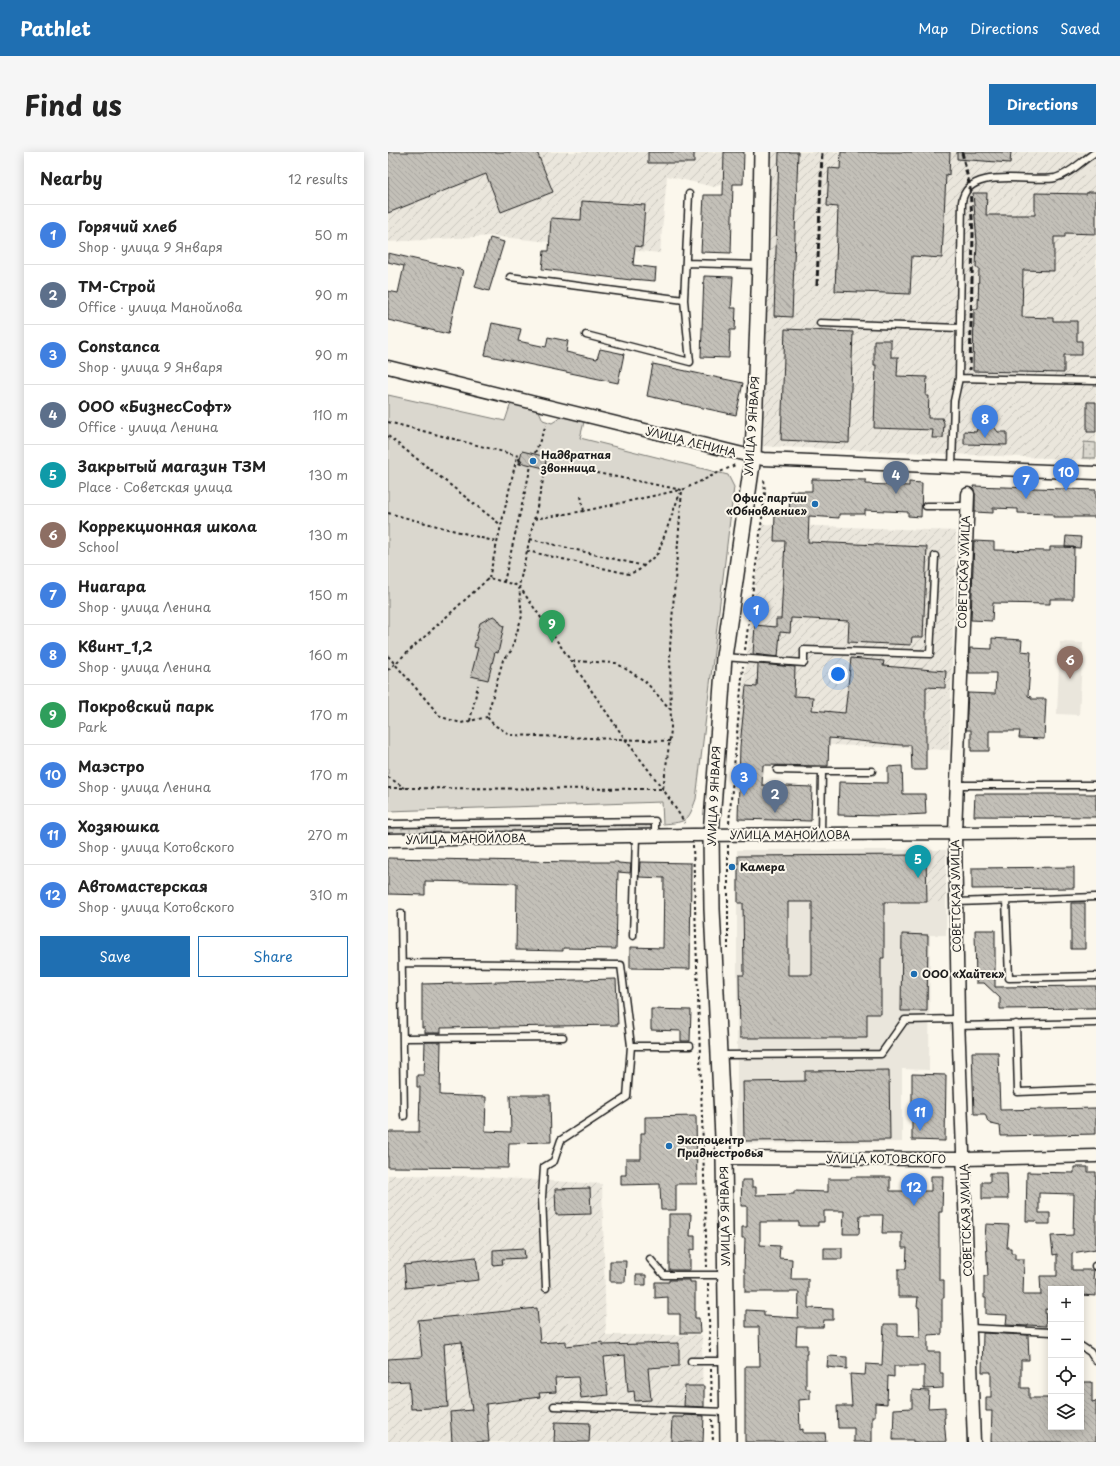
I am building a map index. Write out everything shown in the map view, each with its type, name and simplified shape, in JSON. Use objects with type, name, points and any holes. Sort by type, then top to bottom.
[{"type":"street","name":"УЛИЦА 9 ЯНВАРЯ","points":[[728,1442],[724,1158],[712,909],[711,835],[724,657],[758,458],[762,152]]},
{"type":"street","name":"УЛИЦА ЛЕНИНА","points":[[388,367],[758,458],[1096,473]]},
{"type":"street","name":"СОВЕТСКАЯ УЛИЦА","points":[[967,500],[955,833],[963,1159],[974,1442]]},
{"type":"street","name":"УЛИЦА МАНОЙЛОВА","points":[[388,840],[692,835],[1096,832]]},
{"type":"street","name":"УЛИЦА КОТОВСКОГО","points":[[724,1158],[963,1159],[1096,1156]]},
{"type":"lane","points":[[952,467],[954,400],[959,378],[962,202],[965,193],[975,184],[985,179],[1054,178],[1071,170],[1096,152]]},
{"type":"lane","points":[[586,335],[690,362],[684,300],[688,194]]},
{"type":"lane","points":[[686,263],[760,265]]},
{"type":"lane","points":[[510,277],[684,300]]},
{"type":"lane","points":[[820,323],[960,328]]},
{"type":"lane","points":[[959,378],[1096,381]]},
{"type":"lane","points":[[926,506],[967,500]]},
{"type":"lane","points":[[724,657],[804,663],[804,650],[930,654],[935,556]]},
{"type":"lane","points":[[777,770],[872,771]]},
{"type":"lane","points":[[820,834],[822,771]]},
{"type":"lane","points":[[956,785],[1096,785]]},
{"type":"lane","points":[[388,824],[655,821],[655,836]]},
{"type":"lane","points":[[633,936],[636,836]]},
{"type":"lane","points":[[957,902],[1096,897]]},
{"type":"lane","points":[[1006,900],[1009,978],[1096,976]]},
{"type":"lane","points":[[401,913],[404,1116]]},
{"type":"lane","points":[[402,963],[621,965],[631,1046],[627,1097],[561,1140],[554,1161],[544,1167],[542,1196],[546,1288]]},
{"type":"lane","points":[[719,1055],[881,1054],[905,1020],[1016,1024],[1096,1023]]},
{"type":"lane","points":[[1016,1024],[1018,1092],[1096,1089]]},
{"type":"lane","points":[[402,1038],[562,1037]]},
{"type":"lane","points":[[631,1046],[690,1046]]},
{"type":"lane","points":[[650,1259],[664,1275],[725,1275]]},
{"type":"lane","points":[[970,1328],[1048,1332]]},
{"type":"lane","points":[[1084,1348],[1090,1352],[1096,1361]]},
{"type":"lane","points":[[692,1361],[727,1361]]},
{"type":"lane","points":[[554,1406],[728,1412]]},
{"type":"path","points":[[388,422],[519,457]]},
{"type":"path","points":[[535,453],[546,425]]},
{"type":"path","points":[[388,436],[501,525]]},
{"type":"path","points":[[388,670],[489,578],[515,463],[519,457]]},
{"type":"path","points":[[515,463],[519,464],[520,463],[518,463],[519,460],[522,461],[521,464],[518,463],[519,457]]},
{"type":"path","points":[[534,519],[584,512],[682,490],[758,458],[765,495],[744,658],[728,835],[728,953]]},
{"type":"path","points":[[486,717],[503,660],[511,651],[522,616],[519,586],[547,463],[682,490]]},
{"type":"path","points":[[504,582],[531,466]]},
{"type":"path","points":[[527,551],[629,574],[639,570],[658,553],[682,490]]},
{"type":"path","points":[[663,789],[670,740],[670,647],[682,490]]},
{"type":"path","points":[[581,496],[584,512]]},
{"type":"path","points":[[388,514],[497,542]]},
{"type":"path","points":[[530,539],[644,566]]},
{"type":"path","points":[[489,578],[519,586],[625,739],[663,789],[692,835],[713,1442]]},
{"type":"path","points":[[388,656],[440,717],[461,723],[486,717]]},
{"type":"path","points":[[571,661],[616,663],[645,681],[671,710]]},
{"type":"path","points":[[470,721],[478,685]]},
{"type":"path","points":[[486,717],[494,725],[511,735],[670,740]]},
{"type":"path","points":[[388,777],[406,788]]},
{"type":"path","points":[[388,788],[663,789]]},
{"type":"shaded area","points":[[388,152],[724,152],[723,184],[714,187],[667,176],[660,253],[491,236],[388,242]]},
{"type":"shaded area","points":[[771,152],[1096,152],[1096,460],[759,446]]},
{"type":"shaded area","points":[[388,395],[505,421],[512,404],[539,411],[543,420],[552,423],[563,416],[584,422],[580,438],[728,475],[734,487],[696,799],[689,816],[686,819],[678,822],[663,824],[662,802],[388,811]]},
{"type":"shaded area","points":[[1084,442],[1096,443],[1096,458],[1083,458]]},
{"type":"shaded area","points":[[762,524],[956,531],[949,750],[737,741]]},
{"type":"shaded area","points":[[1060,642],[1083,643],[1079,715],[1057,714]]},
{"type":"shaded area","points":[[652,825],[652,830],[388,834],[388,828]]},
{"type":"shaded area","name":"ООО «Хайтек»","points":[[737,850],[909,850],[910,902],[946,902],[946,935],[930,935],[929,1070],[902,1069],[902,1142],[737,1144]]},
{"type":"shaded area","points":[[909,850],[946,850],[946,902],[910,902]]},
{"type":"shaded area","points":[[388,1175],[468,1176],[602,1184],[606,1335],[702,1335],[703,1442],[388,1442]]},
{"type":"building","points":[[388,152],[537,152],[553,192],[501,212],[486,174],[388,213]]},
{"type":"building","points":[[648,152],[694,152],[694,163],[648,163]]},
{"type":"building","points":[[724,152],[744,152],[743,184],[733,184],[731,253],[701,252],[704,195],[723,195]]},
{"type":"building","points":[[779,152],[798,152],[792,317],[774,316]]},
{"type":"building","points":[[841,152],[950,152],[949,175],[946,174],[942,258],[912,256],[910,294],[835,291],[838,207],[827,206],[829,168],[840,169]]},
{"type":"building","points":[[957,152],[1011,152],[1010,163],[957,159]]},
{"type":"building","points":[[1087,192],[1096,192],[1096,234],[1065,233],[1065,237],[1054,237],[1054,271],[1023,270],[1022,317],[1053,318],[1053,321],[1077,321],[1077,341],[1082,341],[1082,355],[1064,355],[1064,373],[973,371],[974,309],[978,309],[979,268],[976,268],[977,242],[973,193],[987,193],[986,215],[1035,215],[1035,193],[1087,194]]},
{"type":"building","points":[[582,201],[645,205],[642,247],[635,246],[633,265],[656,268],[655,281],[631,280],[542,269],[544,251],[549,251],[551,218],[581,220]]},
{"type":"building","points":[[490,238],[504,242],[489,291],[475,287]]},
{"type":"building","points":[[388,253],[463,270],[448,334],[388,320],[388,291],[398,293],[404,266],[388,262]]},
{"type":"building","points":[[704,276],[733,277],[731,308],[736,308],[735,330],[730,330],[729,358],[701,357]]},
{"type":"building","points":[[492,323],[521,329],[518,341],[546,347],[548,337],[568,341],[566,352],[597,359],[600,349],[624,354],[618,383],[485,355]]},
{"type":"building","points":[[785,329],[853,332],[849,443],[781,440]]},
{"type":"building","points":[[874,340],[891,340],[891,357],[898,357],[897,376],[927,377],[926,396],[929,396],[928,418],[942,418],[944,423],[943,438],[932,438],[933,430],[874,428],[876,365],[874,365]]},
{"type":"building","points":[[653,364],[743,383],[736,415],[647,396]]},
{"type":"building","points":[[1087,402],[1096,402],[1096,432],[1087,432]]},
{"type":"building","points":[[983,421],[988,421],[998,432],[1007,432],[1007,445],[964,444],[964,431],[976,432],[979,424]]},
{"type":"building","name":"Надвратная звонница","points":[[522,451],[547,457],[544,468],[519,462]]},
{"type":"building","points":[[812,479],[866,480],[866,484],[909,486],[909,482],[922,483],[921,517],[908,516],[908,512],[865,510],[865,514],[839,514],[839,518],[809,516],[808,542],[927,547],[923,637],[912,637],[911,645],[848,642],[849,621],[791,618],[790,633],[780,632],[778,657],[753,654],[755,625],[776,627],[776,619],[781,619],[785,541],[774,541],[775,515],[789,515],[790,491],[812,491]]},
{"type":"building","points":[[973,486],[1096,490],[1096,517],[1053,517],[1053,514],[1018,513],[1018,509],[993,508],[993,513],[975,512],[975,494]]},
{"type":"building","points":[[1066,536],[1081,537],[1080,548],[1065,547]]},
{"type":"building","points":[[974,541],[994,542],[994,550],[1050,551],[1050,547],[1074,547],[1073,599],[1050,599],[1050,604],[993,603],[992,621],[971,620]]},
{"type":"building","points":[[494,616],[504,626],[498,653],[495,652],[488,680],[471,676],[478,648],[474,647],[480,623]]},
{"type":"building","points":[[992,638],[1022,640],[1021,651],[1031,652],[1028,696],[1031,697],[1031,699],[1046,699],[1044,739],[1019,738],[1020,731],[989,731],[989,751],[971,751],[971,730],[966,730],[968,693],[995,694],[996,673],[969,673],[970,648],[992,649]]},
{"type":"building","points":[[851,658],[884,661],[883,666],[946,671],[945,688],[926,687],[926,770],[912,770],[911,745],[829,738],[828,766],[763,765],[762,785],[812,787],[811,821],[738,819],[740,746],[746,686],[757,687],[758,664],[795,667],[794,696],[813,697],[812,710],[845,713]]},
{"type":"building","points":[[902,766],[903,794],[925,794],[926,814],[882,816],[838,815],[839,782],[888,783],[888,767]]},
{"type":"building","points":[[975,794],[1096,794],[1096,817],[974,816]]},
{"type":"building","points":[[926,855],[927,902],[884,902],[884,958],[881,958],[881,1014],[867,1014],[867,1038],[740,1038],[739,975],[744,975],[743,903],[738,903],[738,856]],"holes":[[[788,902],[812,902],[812,975],[788,975]]]},
{"type":"building","points":[[388,858],[618,862],[631,864],[630,873],[618,872],[616,949],[563,948],[563,951],[516,950],[517,883],[425,881],[425,895],[388,894]]},
{"type":"building","points":[[640,862],[691,863],[690,969],[630,968],[630,947],[663,948],[664,878],[639,877]]},
{"type":"building","points":[[1074,867],[1074,888],[972,889],[972,868]]},
{"type":"building","points":[[1071,903],[1085,903],[1085,949],[1071,949]]},
{"type":"building","points":[[975,930],[995,930],[995,987],[1096,986],[1096,1008],[1000,1009],[1000,998],[984,983],[976,983]]},
{"type":"building","points":[[902,934],[928,935],[927,1011],[901,1011]]},
{"type":"building","points":[[616,979],[618,1025],[441,1028],[441,1033],[425,1033],[425,1028],[422,1028],[422,984]]},
{"type":"building","points":[[651,1009],[691,1010],[690,1041],[681,1041],[681,1031],[651,1030]]},
{"type":"building","points":[[425,1042],[441,1042],[440,1095],[486,1097],[485,1131],[511,1132],[510,1095],[550,1095],[551,1142],[509,1143],[508,1168],[388,1167],[388,1132],[419,1132],[420,1087],[417,1087],[417,1075],[424,1075]]},
{"type":"building","points":[[972,1052],[998,1052],[1000,1110],[1096,1108],[1096,1134],[1001,1136],[1000,1126],[988,1122],[985,1114],[974,1114]]},
{"type":"building","points":[[889,1070],[890,1140],[744,1141],[743,1082],[805,1081],[805,1071]]},
{"type":"building","points":[[912,1074],[946,1075],[945,1141],[912,1140]]},
{"type":"building","name":"Экспоцентр Приднестровья","points":[[696,1116],[697,1184],[676,1184],[676,1210],[661,1210],[660,1184],[621,1185],[621,1175],[626,1175],[626,1159],[641,1159],[641,1133],[645,1133],[645,1117]]},
{"type":"building","points":[[1074,1167],[1088,1167],[1088,1172],[1096,1172],[1096,1249],[1072,1253],[1072,1270],[1094,1270],[1093,1279],[1096,1279],[1096,1296],[1084,1295],[1084,1286],[1048,1286],[1048,1310],[1045,1309],[1046,1326],[1006,1325],[1007,1315],[986,1314],[984,1276],[988,1276],[985,1239],[986,1224],[1009,1225],[1007,1248],[1011,1248],[1011,1253],[1015,1253],[1015,1259],[1024,1259],[1023,1295],[1041,1295],[1040,1276],[1057,1276],[1057,1254],[1053,1255],[1051,1236],[1073,1235],[1074,1194],[1039,1193],[1039,1213],[1050,1213],[1050,1224],[1037,1224],[1036,1221],[1026,1221],[1027,1172],[1074,1173]]},
{"type":"building","points":[[990,1173],[1007,1173],[1008,1199],[982,1199],[982,1182],[990,1182]]},
{"type":"building","points":[[931,1176],[943,1176],[942,1212],[939,1212],[939,1280],[944,1280],[944,1298],[942,1298],[942,1334],[928,1335],[928,1352],[940,1352],[940,1373],[943,1373],[943,1388],[924,1389],[924,1366],[894,1366],[894,1377],[888,1376],[887,1404],[875,1403],[875,1416],[872,1416],[872,1442],[854,1442],[854,1428],[838,1428],[837,1406],[852,1406],[850,1374],[865,1375],[866,1364],[882,1365],[884,1324],[898,1324],[898,1336],[920,1337],[919,1307],[917,1307],[918,1297],[898,1297],[898,1269],[906,1269],[907,1248],[902,1248],[902,1233],[882,1233],[883,1215],[860,1215],[859,1234],[843,1234],[844,1211],[824,1211],[824,1222],[818,1222],[818,1226],[799,1226],[799,1222],[760,1222],[760,1245],[780,1246],[779,1258],[792,1259],[791,1279],[808,1279],[808,1308],[833,1309],[833,1320],[824,1320],[823,1327],[797,1327],[796,1345],[807,1345],[806,1389],[810,1389],[810,1399],[799,1400],[800,1430],[803,1429],[803,1433],[825,1433],[826,1442],[745,1442],[745,1366],[760,1366],[759,1327],[746,1327],[746,1310],[764,1311],[764,1316],[798,1318],[799,1292],[745,1292],[745,1238],[742,1238],[742,1227],[747,1227],[747,1206],[741,1206],[742,1180],[752,1180],[752,1187],[756,1187],[756,1195],[794,1194],[794,1191],[828,1192],[828,1179],[851,1179],[851,1177],[890,1177],[890,1191],[931,1191]]},
{"type":"building","points":[[590,1188],[591,1214],[556,1215],[555,1189]]},
{"type":"building","points":[[669,1214],[691,1214],[690,1236],[695,1236],[695,1250],[690,1249],[690,1270],[669,1270]]},
{"type":"building","points":[[524,1248],[525,1258],[502,1259],[503,1264],[493,1265],[493,1250]]},
{"type":"building","points":[[824,1248],[842,1248],[842,1259],[824,1259]]},
{"type":"building","points":[[476,1257],[479,1280],[406,1288],[404,1265]]},
{"type":"building","points":[[610,1261],[626,1261],[625,1282],[610,1282]]},
{"type":"building","points":[[636,1275],[646,1275],[646,1285],[636,1285]]},
{"type":"building","points":[[669,1280],[690,1280],[690,1282],[695,1282],[695,1318],[699,1318],[700,1333],[680,1333],[680,1314],[668,1314],[668,1297],[655,1298],[655,1282],[669,1282]]},
{"type":"building","points":[[537,1308],[540,1343],[566,1341],[566,1346],[603,1342],[603,1345],[679,1343],[679,1366],[648,1368],[651,1400],[635,1401],[634,1391],[628,1392],[625,1355],[604,1357],[608,1395],[581,1398],[578,1377],[555,1378],[556,1392],[539,1393],[540,1397],[486,1404],[489,1442],[452,1442],[450,1412],[472,1410],[462,1342],[444,1344],[448,1407],[411,1409],[409,1381],[388,1382],[388,1359],[422,1357],[418,1320]]},
{"type":"building","points":[[983,1333],[1028,1335],[1029,1360],[1021,1360],[1021,1388],[1029,1388],[1029,1398],[1048,1398],[1048,1430],[1084,1430],[1084,1382],[1092,1382],[1092,1402],[1096,1401],[1096,1442],[991,1442],[992,1411],[986,1411],[986,1397],[991,1397],[991,1372],[982,1372]]},
{"type":"building","points":[[828,1356],[847,1357],[847,1369],[827,1367]]},
{"type":"building","points":[[685,1386],[704,1386],[704,1407],[684,1406]]},
{"type":"building","points":[[912,1390],[929,1391],[928,1408],[945,1407],[944,1418],[946,1442],[913,1442],[913,1440],[893,1440],[894,1409],[912,1408]]},
{"type":"building","points":[[684,1415],[704,1416],[703,1442],[671,1442],[672,1417],[684,1417]]},
{"type":"building","points":[[555,1422],[590,1423],[589,1442],[554,1442]]},
{"type":"railway","points":[[817,285],[822,152]]},
{"type":"railway","points":[[962,152],[970,188],[973,234],[970,370]]},
{"type":"place","name":"Квинт_1,2","points":[[985,438]]},
{"type":"place","name":"Надвратная звонница","points":[[533,461]]},
{"type":"place","name":"Маэстро","points":[[1066,491]]},
{"type":"place","name":"ООО «БизнесСофт»","points":[[896,494]]},
{"type":"place","name":"Ниагара","points":[[1026,499]]},
{"type":"place","name":"Офис партии «Обновление»","points":[[815,504]]},
{"type":"place","name":"Горячий хлеб","points":[[756,629]]},
{"type":"place","name":"Покровский парк","points":[[552,643]]},
{"type":"place","name":"Коррекционная школа","points":[[1070,679]]},
{"type":"place","name":"Constanca","points":[[744,796]]},
{"type":"place","name":"ТМ-Строй","points":[[775,813]]},
{"type":"place","name":"Камера","points":[[732,867]]},
{"type":"place","name":"Закрытый магазин ТЗМ","points":[[918,878]]},
{"type":"place","name":"ООО «Хайтек»","points":[[914,974]]},
{"type":"place","name":"Хозяюшка","points":[[920,1131]]},
{"type":"place","name":"Экспоцентр Приднестровья","points":[[669,1146]]},
{"type":"place","name":"Автомастерская","points":[[914,1206]]}]
